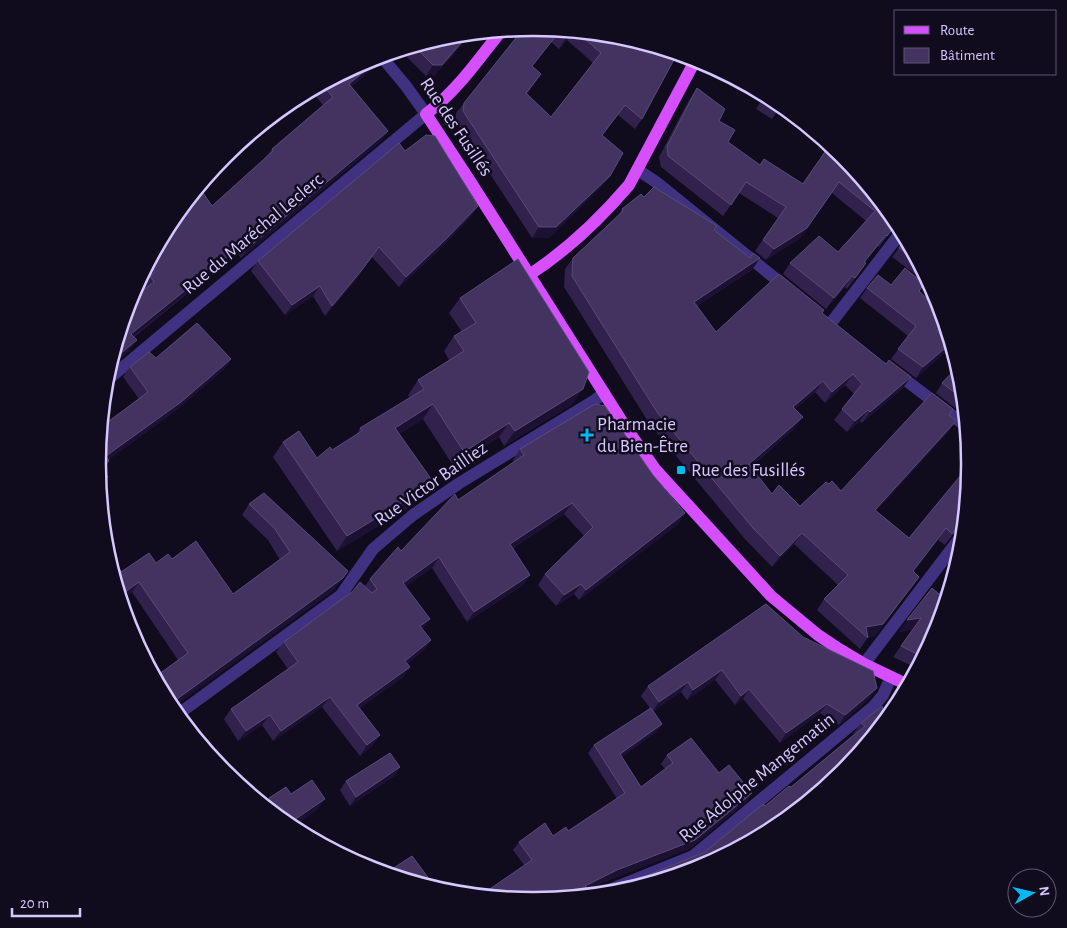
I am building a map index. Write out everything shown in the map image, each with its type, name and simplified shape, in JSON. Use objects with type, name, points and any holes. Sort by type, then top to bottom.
[{"type":"main road","points":[[426,114],[440,104],[458,85],[495,38]]},
{"type":"main road","points":[[529,275],[566,247],[615,202],[629,185],[692,67]]},
{"type":"main road","name":"Rue des Fusillés","points":[[426,114],[626,428],[655,469],[771,596],[818,635],[864,664],[902,682]]},
{"type":"street","name":"Rue des Fusillés","points":[[387,63],[426,114]]},
{"type":"street","name":"Rue du Maréchal Leclerc","points":[[116,373],[426,114]]},
{"type":"street","points":[[638,170],[656,182],[793,293]]},
{"type":"street","points":[[831,323],[897,238]]},
{"type":"street","points":[[887,366],[959,421]]},
{"type":"street","name":"Rue Victor Bailliez","points":[[184,710],[341,595],[373,549],[413,515],[458,484],[595,400],[604,392]]},
{"type":"street","points":[[864,664],[953,547]]},
{"type":"street","name":"Rue Adolphe Mangematin","points":[[636,879],[693,856],[874,706],[883,695],[891,677]]},
{"type":"building","points":[[517,37],[555,37],[532,66],[541,74],[526,93],[551,117],[601,53],[586,40],[617,44],[674,60],[642,119],[625,105],[602,135],[623,153],[610,176],[556,227],[539,227],[463,111],[464,103]]},
{"type":"building","points":[[462,42],[442,65],[433,65],[420,52]]},
{"type":"building","points":[[365,71],[349,84],[388,131],[248,248],[244,243],[131,334],[137,340],[120,354],[138,300],[142,291],[154,282],[150,276],[155,272],[153,269],[178,226],[203,193],[212,206],[273,151],[272,149],[333,97],[327,90]]},
{"type":"building","points":[[697,88],[725,109],[719,121],[735,130],[728,142],[760,165],[764,159],[803,184],[825,151],[855,182],[892,230],[864,262],[866,263],[855,278],[852,276],[834,298],[790,263],[819,236],[838,252],[875,211],[839,182],[807,228],[774,249],[763,240],[786,207],[746,182],[731,205],[668,156],[667,146]]},
{"type":"building","points":[[426,135],[435,136],[478,206],[406,277],[379,247],[332,306],[320,286],[292,305],[258,261],[399,143],[405,151]]},
{"type":"building","points":[[654,187],[717,226],[714,230],[750,258],[753,253],[760,258],[694,302],[716,332],[779,274],[824,310],[822,313],[886,364],[889,360],[911,377],[870,412],[868,410],[855,421],[842,409],[862,384],[853,374],[832,392],[823,381],[793,407],[803,417],[749,464],[772,494],[779,485],[800,506],[826,482],[829,484],[832,481],[841,491],[932,393],[953,409],[949,415],[956,421],[875,510],[909,538],[961,475],[956,529],[952,534],[946,528],[913,571],[919,577],[883,624],[866,627],[868,638],[824,599],[848,575],[802,533],[780,556],[752,527],[657,412],[572,276],[573,258],[623,211],[622,209],[641,194],[644,197]]},
{"type":"building","points":[[518,259],[589,372],[583,389],[515,431],[509,423],[464,452],[433,404],[395,428],[434,483],[347,536],[283,442],[299,431],[317,458],[330,447],[332,450],[362,431],[360,428],[424,389],[418,380],[464,351],[454,336],[476,323],[460,298]]},
{"type":"building","points":[[905,268],[920,280],[922,286],[919,291],[929,301],[939,329],[937,331],[941,335],[945,348],[923,367],[898,349],[916,326],[867,288],[878,275],[891,285]]},
{"type":"building","points":[[197,323],[231,359],[181,402],[106,456],[108,422],[148,392],[130,367],[149,352],[156,358]]},
{"type":"building","points":[[951,373],[955,393],[942,383]]},
{"type":"building","points":[[595,404],[605,406],[653,475],[685,513],[586,590],[581,584],[564,595],[545,574],[593,527],[572,503],[510,544],[530,575],[474,612],[439,557],[403,583],[430,619],[420,626],[431,640],[405,661],[410,667],[357,705],[380,735],[367,745],[330,697],[281,731],[270,715],[246,731],[231,709],[298,662],[284,642],[353,591],[360,582],[372,593],[377,589],[370,579],[398,547],[401,551],[455,494],[458,500],[524,455],[520,449]]},
{"type":"building","points":[[264,493],[348,571],[343,578],[176,700],[160,673],[188,653],[139,582],[125,592],[118,568],[121,572],[149,553],[156,563],[168,554],[172,559],[196,541],[233,594],[290,552],[275,529],[249,504]]},
{"type":"building","points":[[932,588],[939,594],[943,589],[929,628],[917,654],[901,646],[921,618],[907,620]]},
{"type":"building","points":[[766,604],[803,637],[873,671],[877,688],[845,715],[827,704],[786,733],[749,689],[741,696],[722,670],[693,690],[688,682],[659,702],[648,686]]},
{"type":"building","points":[[882,706],[883,710],[873,724],[836,766],[816,786],[771,820],[723,848],[671,869],[642,877],[705,852],[763,804],[765,806],[789,786],[791,787],[865,726],[861,723]]},
{"type":"building","points":[[651,708],[662,724],[620,754],[641,787],[673,763],[667,755],[691,738],[719,773],[729,765],[752,793],[695,840],[617,870],[585,886],[587,888],[534,892],[489,889],[532,860],[519,842],[545,823],[553,836],[566,827],[568,831],[625,793],[594,745]]},
{"type":"building","points":[[390,753],[400,767],[356,797],[346,781]]},
{"type":"building","points":[[312,780],[325,799],[295,819],[269,798],[286,787],[291,794]]},
{"type":"building","points":[[412,856],[429,879],[423,877],[394,868]]},
{"type":"place","name":"Pharmacie du Bien-Être","points":[[587,435]]},
{"type":"place","name":"Rue des Fusillés","points":[[681,470]]}]
